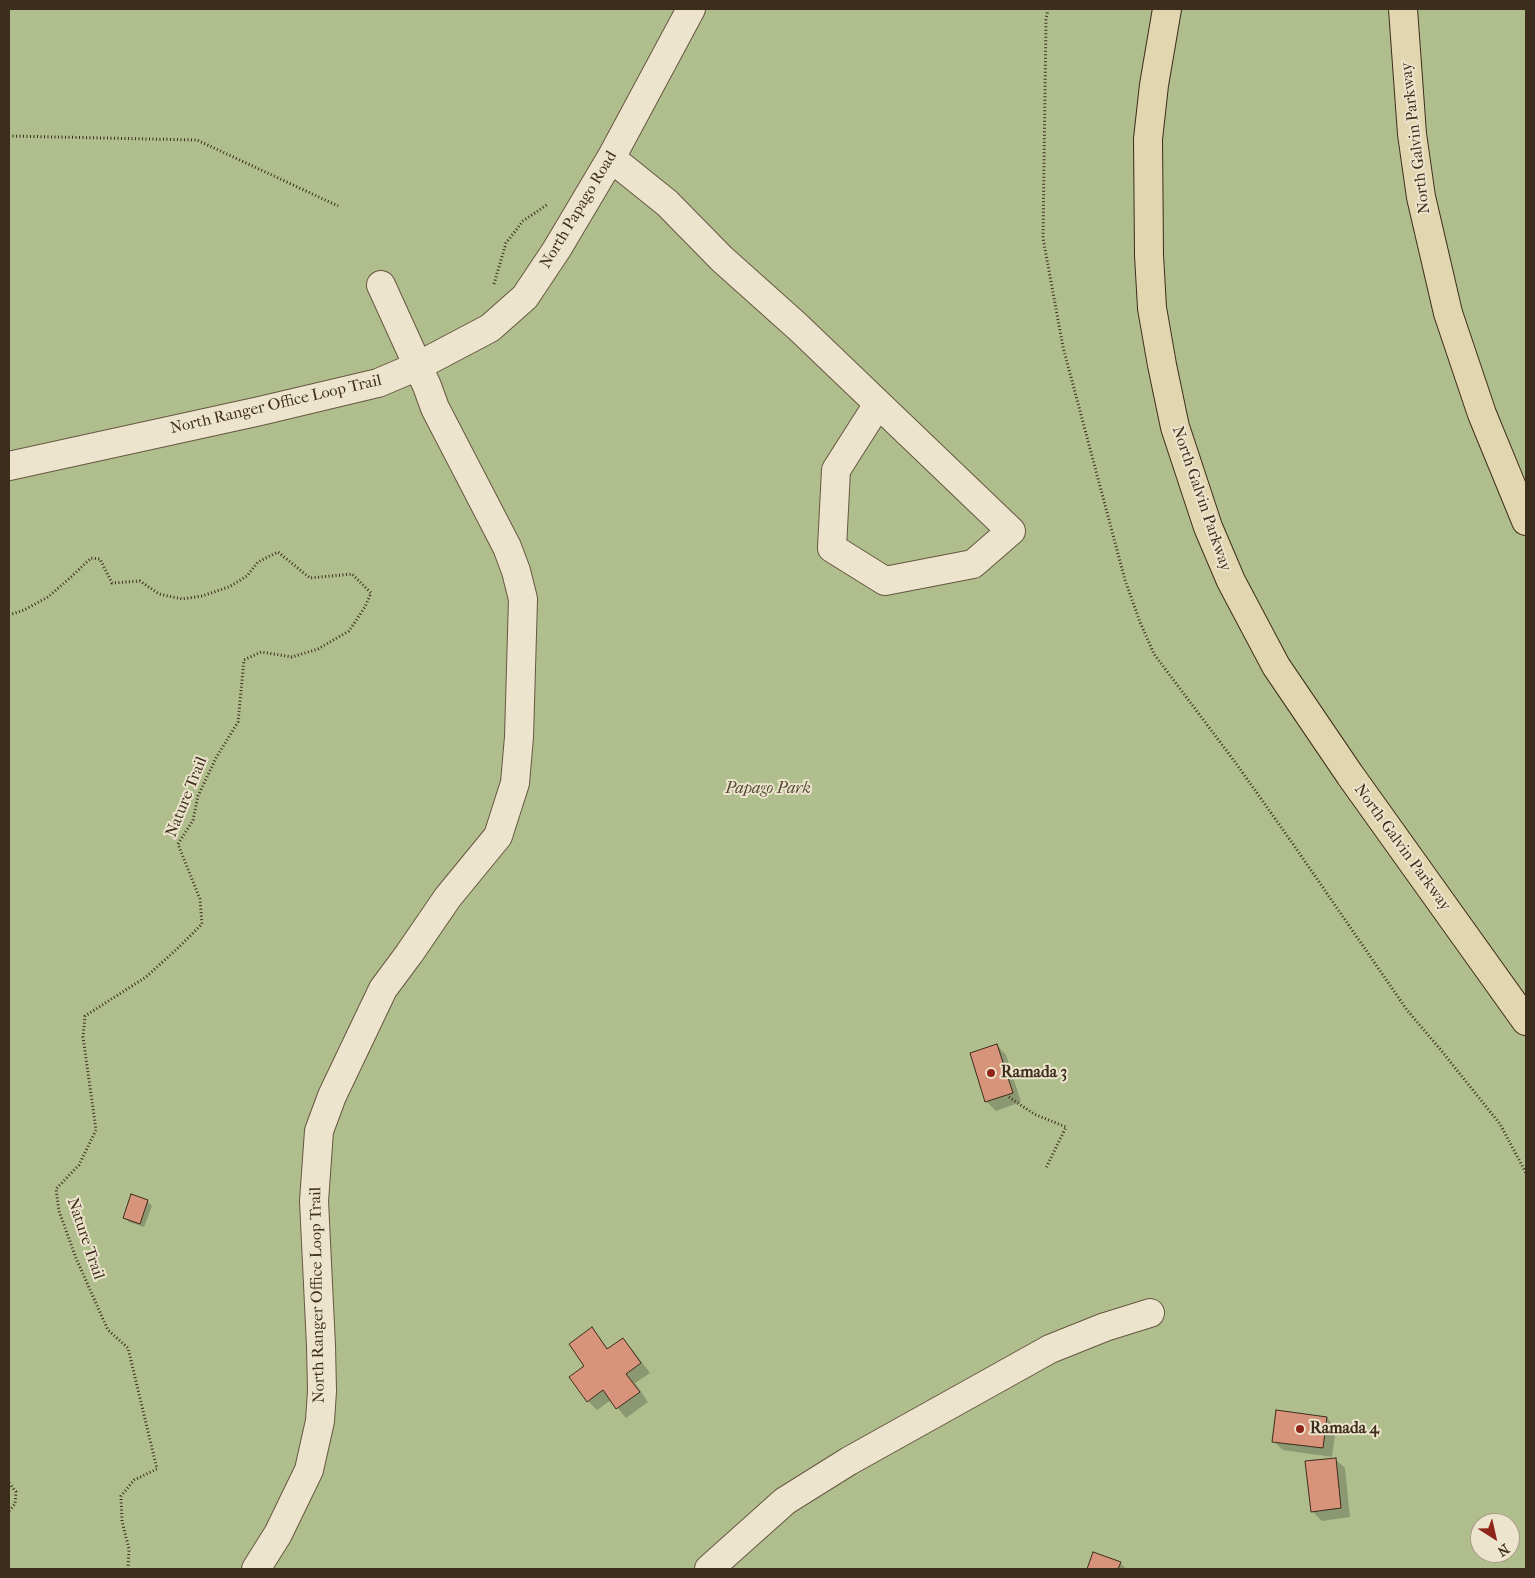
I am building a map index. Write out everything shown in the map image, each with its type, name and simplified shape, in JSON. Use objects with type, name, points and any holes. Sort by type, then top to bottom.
[{"type":"main road","name":"North Galvin Parkway","points":[[1167,9],[1154,85],[1148,139],[1149,255],[1152,308],[1175,427],[1208,527],[1230,581],[1276,666],[1350,775],[1526,1022]]},
{"type":"main road","name":"North Galvin Parkway","points":[[1403,9],[1412,134],[1420,197],[1446,305],[1464,364],[1482,414],[1526,521]]},
{"type":"lane","name":"North Papago Road","points":[[418,366],[490,328],[525,297],[557,249],[611,158],[691,9]]},
{"type":"lane","points":[[611,158],[667,203],[722,259],[798,327],[1011,531],[973,564],[885,580],[832,548],[836,470],[878,404]]},
{"type":"lane","points":[[381,285],[418,366]]},
{"type":"lane","name":"North Ranger Office Loop Trail","points":[[9,466],[378,383],[418,366],[435,408],[507,547],[516,571],[523,599],[519,737],[515,783],[498,836],[448,897],[409,954],[382,989],[332,1096],[319,1131],[314,1201],[322,1391],[320,1420],[309,1470],[278,1534],[256,1569]]},
{"type":"lane","points":[[709,1569],[785,1501],[849,1460],[1050,1349],[1105,1326],[1150,1313]]},
{"type":"path","points":[[1048,9],[1046,20],[1043,238],[1066,356],[1124,580],[1140,622],[1154,654],[1294,844],[1407,1010],[1500,1124],[1526,1174]]},
{"type":"path","points":[[9,136],[197,140],[338,206]]},
{"type":"path","name":"Nature Trail","points":[[9,616],[48,597],[91,558],[100,559],[112,582],[140,581],[159,594],[182,599],[202,596],[229,587],[247,576],[258,562],[278,552],[310,578],[352,574],[371,593],[366,607],[349,631],[318,649],[292,657],[261,652],[244,660],[238,722],[216,758],[198,796],[193,820],[178,844],[200,899],[202,924],[146,977],[85,1016],[83,1038],[96,1130],[79,1165],[56,1189],[59,1211],[76,1258],[103,1319],[108,1330],[128,1348],[157,1469],[134,1480],[120,1496],[122,1521],[129,1549],[128,1569]]},
{"type":"path","points":[[1009,1097],[1034,1114],[1066,1127],[1046,1168]]},
{"type":"path","points":[[9,1483],[16,1492],[15,1504],[9,1511]]},
{"type":"green space","name":"Papago Park","points":[[9,9],[1526,9],[1526,1569],[9,1569]]},
{"type":"building","name":"Ramada 3","points":[[997,1044],[1013,1093],[985,1102],[970,1053]]},
{"type":"building","points":[[131,1194],[148,1200],[140,1224],[123,1218]]},
{"type":"building","points":[[592,1327],[607,1349],[623,1338],[641,1363],[626,1374],[640,1392],[616,1409],[603,1390],[587,1402],[569,1377],[584,1366],[569,1344]]},
{"type":"building","name":"Ramada 4","points":[[1276,1410],[1327,1417],[1323,1448],[1272,1442]]},
{"type":"building","points":[[1336,1458],[1341,1508],[1311,1512],[1305,1461]]},
{"type":"building","points":[[1093,1552],[1121,1562],[1118,1569],[1087,1569]]},
{"type":"place","name":"Ramada 3","points":[[991,1073]]},
{"type":"place","name":"Ramada 4","points":[[1300,1429]]}]
